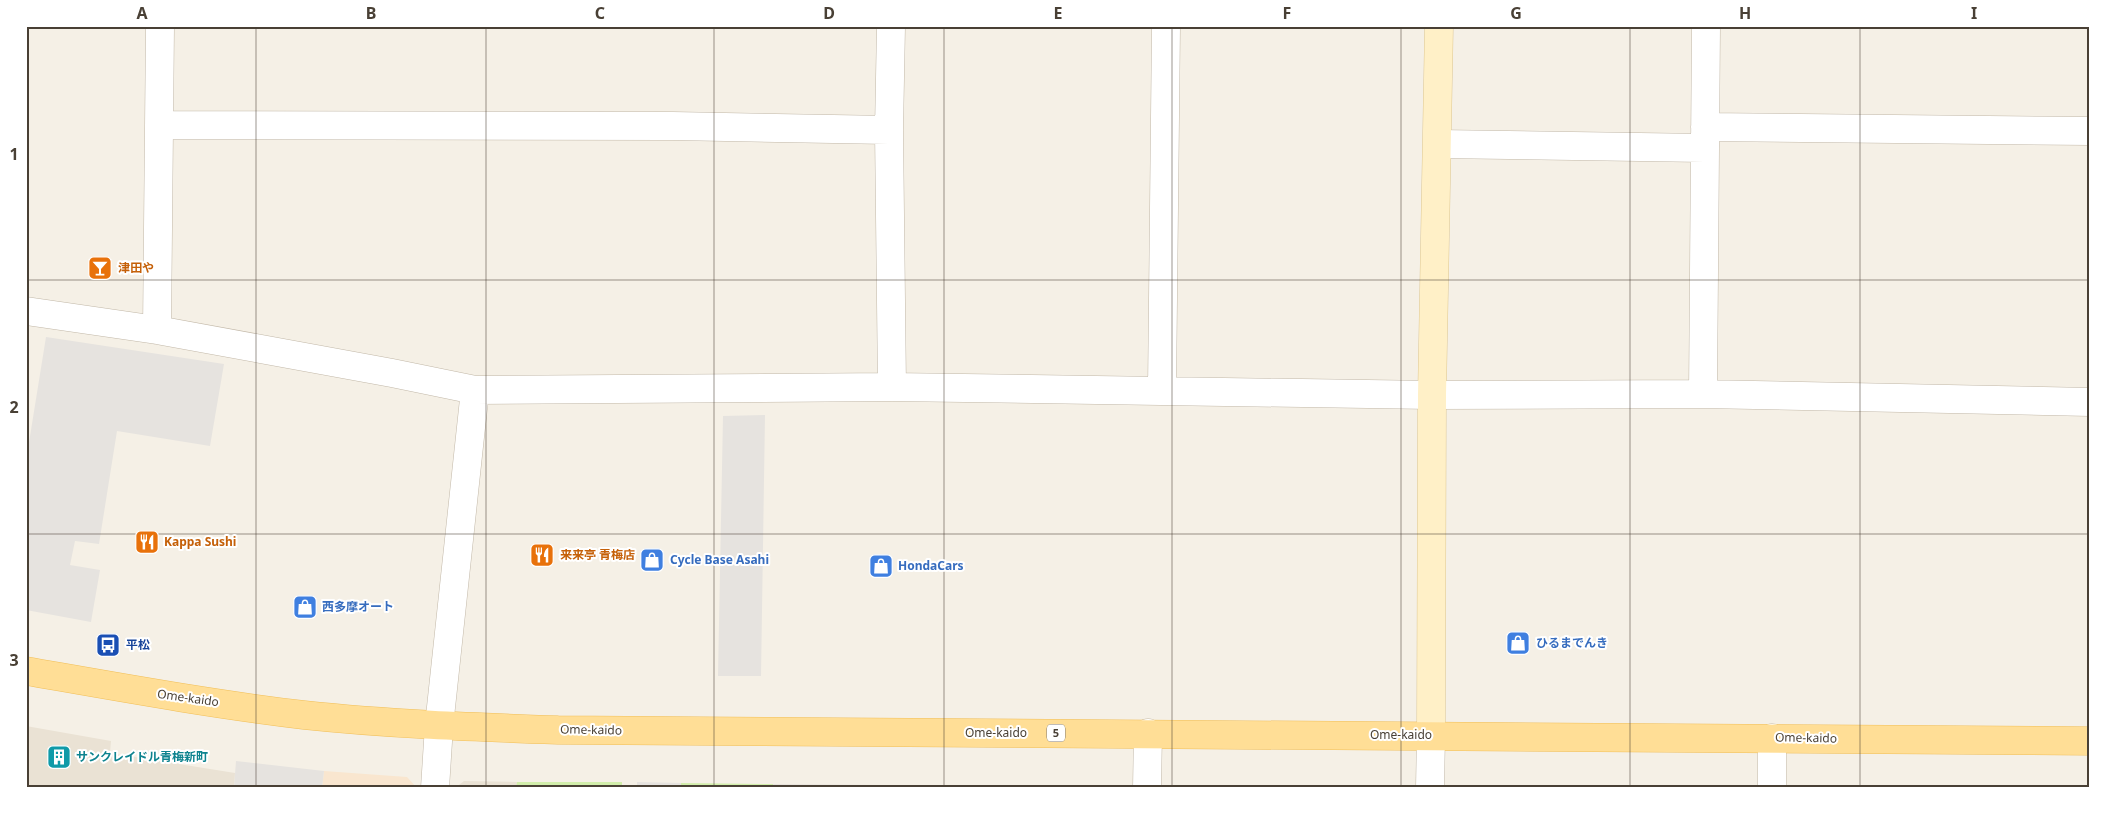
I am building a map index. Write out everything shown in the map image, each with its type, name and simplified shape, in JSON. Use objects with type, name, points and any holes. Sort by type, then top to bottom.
[{"type":"main road","name":"Ome-kaido","points":[[26,671],[142,692],[268,710],[439,726],[558,730],[2090,741]]},
{"type":"street","points":[[157,330],[160,26]]},
{"type":"street","points":[[891,26],[892,387]]},
{"type":"street","points":[[1162,390],[1166,26]]},
{"type":"street","points":[[1430,788],[1432,395],[1439,26]]},
{"type":"street","points":[[1703,394],[1706,26]]},
{"type":"street","points":[[159,126],[673,126],[890,130]]},
{"type":"street","points":[[1438,144],[2090,131]]},
{"type":"street","points":[[26,311],[157,330],[475,390],[892,387],[1432,395],[1703,394],[2090,402]]},
{"type":"street","points":[[436,788],[439,726],[475,390]]},
{"type":"street","points":[[1148,733],[1148,788]]},
{"type":"street","points":[[1772,738],[1772,788]]},
{"type":"shaded area","points":[[46,337],[224,364],[210,446],[117,431],[99,544],[75,541],[70,565],[100,570],[91,622],[26,610],[26,461]]},
{"type":"shaded area","points":[[765,415],[761,676],[718,676],[723,416]]},
{"type":"shaded area","points":[[26,726],[111,741],[110,753],[235,773],[234,788],[26,788]]},
{"type":"shaded area","points":[[236,761],[324,771],[322,788],[234,788]]},
{"type":"shaded area","points":[[324,771],[407,777],[417,788],[322,788]]},
{"type":"shaded area","points":[[464,781],[517,782],[516,788],[455,788]]},
{"type":"shaded area","points":[[637,782],[681,783],[681,788],[637,788]]},
{"type":"shaded area","points":[[773,784],[883,785],[883,788],[773,788]]},
{"type":"shaded area","points":[[883,785],[1029,786],[1029,788],[883,788]]},
{"type":"shaded area","points":[[912,785],[1013,786],[1013,788],[912,788]]},
{"type":"shaded area","points":[[1029,786],[1115,787],[1120,788],[1029,788]]},
{"type":"green space","points":[[517,782],[622,782],[622,788],[516,787]]},
{"type":"green space","points":[[681,783],[773,784],[773,788],[681,788]]},
{"type":"place","name":"津田や","points":[[100,268]]},
{"type":"place","name":"Kappa Sushi","points":[[147,542]]},
{"type":"place","name":"来来亭 青梅店","points":[[542,555]]},
{"type":"place","name":"Cycle Base Asahi","points":[[652,560]]},
{"type":"place","name":"HondaCars","points":[[881,566]]},
{"type":"place","name":"西多摩オート","points":[[305,607]]},
{"type":"place","name":"ひるまでんき","points":[[1518,643]]},
{"type":"place","name":"平松","points":[[108,645]]},
{"type":"place","name":"サンクレイドル青梅新町","points":[[59,757]]}]
